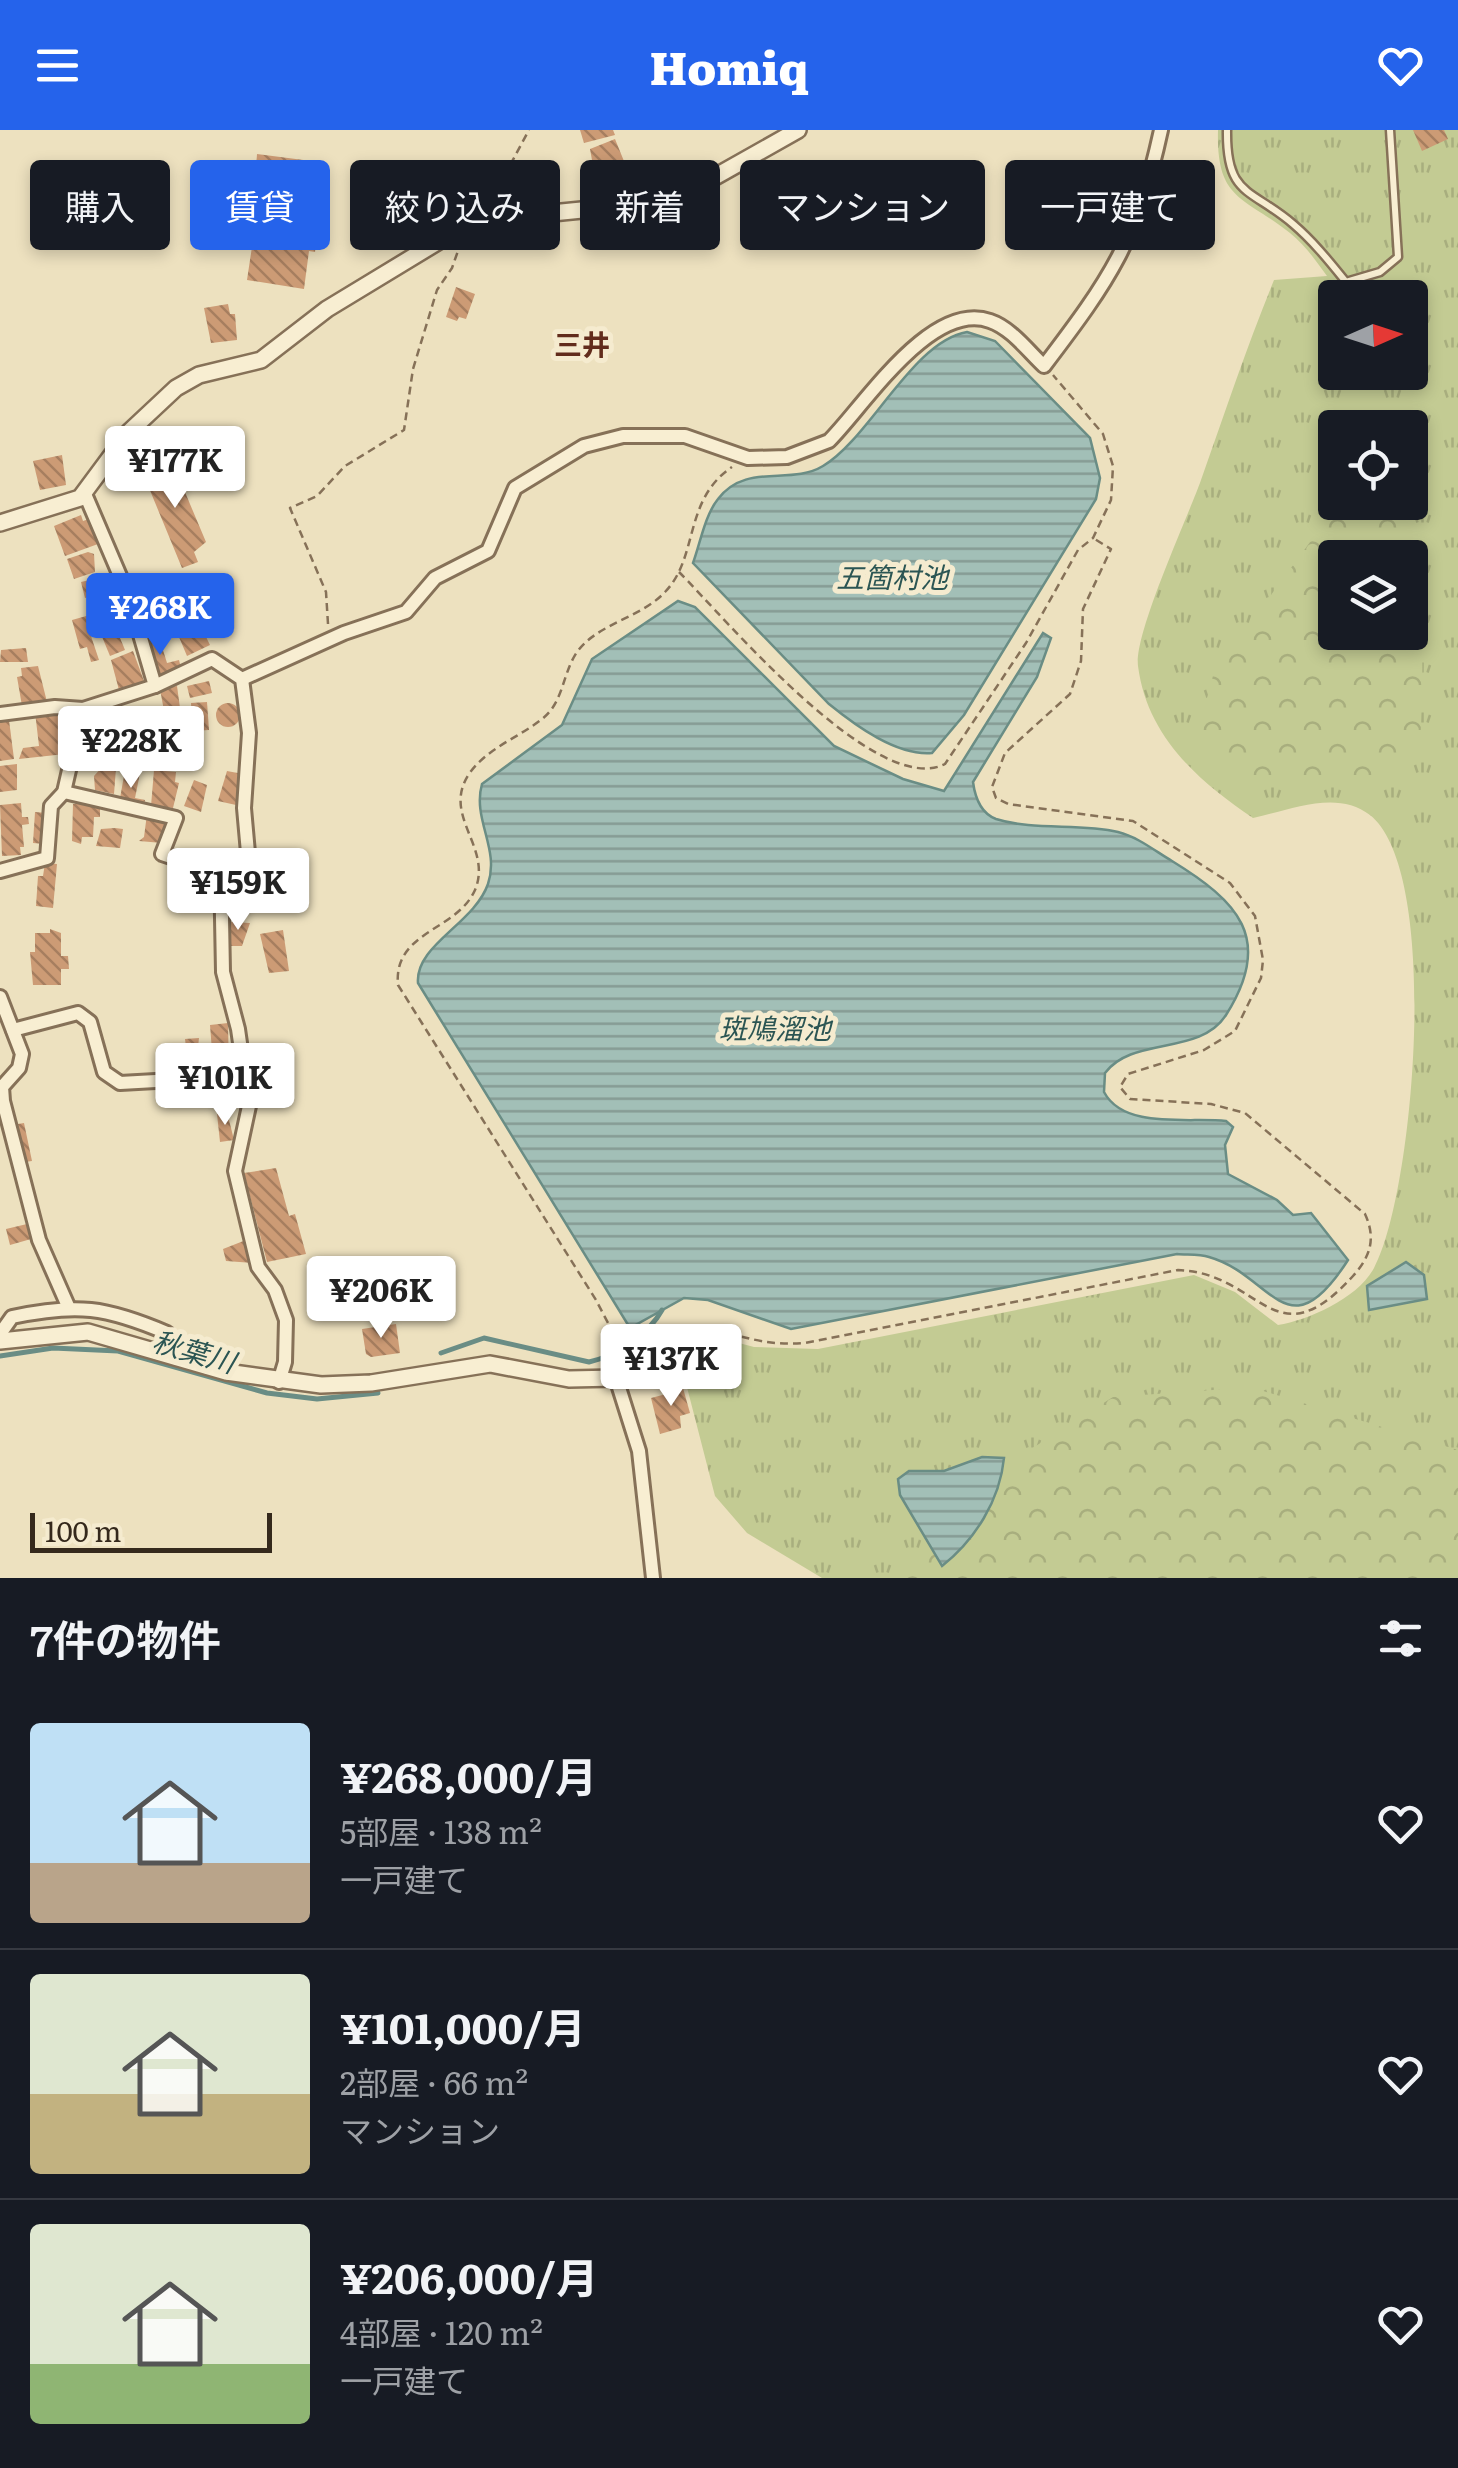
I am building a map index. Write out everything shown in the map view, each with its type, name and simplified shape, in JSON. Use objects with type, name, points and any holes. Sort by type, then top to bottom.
[{"type":"street","points":[[560,214],[672,201],[798,130]]},
{"type":"street","points":[[242,679],[322,642],[406,612],[435,578],[476,561],[488,551],[516,488],[584,446],[623,436],[685,436],[748,458],[787,457],[829,441],[898,361],[957,320],[974,317],[1002,327],[1044,366],[1121,258],[1139,220],[1161,130]]},
{"type":"street","points":[[0,522],[85,494],[129,432],[176,388],[199,375],[261,360],[327,309],[423,250]]},
{"type":"street","points":[[85,494],[129,597],[155,686]]},
{"type":"street","points":[[0,714],[55,707],[83,709],[155,686],[212,659],[242,679],[250,732],[244,808],[249,864],[198,866],[162,854],[176,818],[64,792]]},
{"type":"street","points":[[0,871],[47,858],[50,806],[64,792],[83,709]]},
{"type":"street","points":[[221,865],[223,972],[238,1029],[250,1106],[235,1171],[258,1267],[275,1290],[286,1320],[285,1362],[278,1382]]},
{"type":"street","points":[[0,997],[22,1054],[19,1068],[2,1087],[4,1101],[30,1210],[68,1306]]},
{"type":"street","points":[[13,1030],[78,1013],[90,1022],[104,1072],[120,1082],[245,1076]]},
{"type":"street","points":[[0,1337],[12,1317],[68,1306],[102,1311],[168,1333],[176,1356]]},
{"type":"street","points":[[0,1337],[88,1332],[278,1382],[371,1383],[490,1364],[569,1378],[616,1378]]},
{"type":"street","points":[[616,1378],[628,1360]]},
{"type":"street","points":[[616,1378],[640,1451],[653,1578]]},
{"type":"lane","points":[[1228,130],[1227,154],[1238,187],[1289,220],[1346,282],[1380,272],[1398,257],[1390,130]]},
{"type":"path","points":[[513,160],[529,130]]},
{"type":"path","points":[[322,642],[328,624],[326,592],[290,508],[317,496],[345,466],[404,430],[413,368],[437,290],[460,250]]},
{"type":"path","points":[[678,570],[846,738],[906,767],[934,770],[944,764],[966,734],[1026,643],[1078,550],[1093,538],[1111,500],[1114,481],[1109,449],[1094,419],[1044,366]]},
{"type":"path","points":[[617,1340],[398,986],[397,973],[410,944],[464,906],[475,889],[477,857],[458,808],[470,774],[480,761],[556,705],[578,651],[664,594],[678,570],[704,494],[728,469],[748,458]]},
{"type":"path","points":[[628,1360],[686,1332],[716,1329],[776,1343],[805,1343],[1168,1270],[1217,1275],[1270,1311],[1298,1315],[1324,1303],[1368,1255],[1372,1228],[1365,1214],[1245,1113],[1230,1106],[1130,1098],[1120,1087],[1128,1074],[1204,1050],[1235,1030],[1260,978],[1263,960],[1255,916],[1245,899],[1210,868],[1133,821],[1008,804],[996,798],[992,787],[1005,753],[1070,694],[1081,662],[1083,609],[1111,549],[1093,538]]},
{"type":"green space","points":[[1218,130],[1458,130],[1458,1481],[1094,1578],[822,1578],[747,1533],[715,1496],[681,1364],[681,1341],[694,1331],[754,1347],[818,1349],[1194,1275],[1235,1292],[1278,1325],[1318,1313],[1357,1289],[1374,1268],[1388,1230],[1409,1107],[1414,1035],[1407,899],[1392,848],[1370,815],[1343,803],[1313,804],[1253,818],[1233,804],[1195,772],[1164,735],[1143,691],[1138,666],[1153,602],[1274,280],[1327,276],[1296,238],[1236,194],[1222,171]]},
{"type":"green space","points":[[1326,520],[1401,520],[1408,540],[1318,540],[1318,650],[1422,650],[1420,754],[1368,788],[1243,779],[1195,743],[1214,672]]},
{"type":"green space","points":[[1260,1390],[1458,1450],[1458,1578],[898,1578],[993,1473],[1113,1397]]},
{"type":"water","name":"五箇村池","points":[[967,332],[995,341],[1090,438],[1100,478],[1096,499],[964,715],[932,753],[919,753],[877,738],[829,704],[693,563],[710,513],[729,488],[742,481],[810,472],[823,466],[858,435],[928,353],[947,339]]},
{"type":"water","name":"斑鳩溜池","points":[[678,601],[695,607],[834,746],[903,779],[944,791],[1043,633],[1051,638],[1037,677],[973,782],[977,799],[990,816],[1011,823],[1103,829],[1132,837],[1195,876],[1231,907],[1248,943],[1240,988],[1226,1015],[1200,1036],[1132,1054],[1117,1062],[1105,1073],[1104,1092],[1126,1112],[1142,1117],[1226,1121],[1233,1127],[1225,1145],[1228,1174],[1277,1200],[1293,1215],[1311,1213],[1348,1260],[1327,1288],[1310,1302],[1294,1306],[1280,1301],[1231,1266],[1205,1256],[1177,1254],[791,1329],[708,1300],[684,1298],[630,1328],[418,983],[426,957],[471,911],[488,884],[491,859],[480,809],[482,784],[562,725],[592,659]]},
{"type":"water","points":[[1406,1262],[1424,1275],[1427,1299],[1369,1310],[1367,1286]]},
{"type":"water","points":[[982,1457],[1004,1458],[997,1489],[975,1531],[942,1566],[900,1495],[898,1479],[909,1471],[944,1471]]},
{"type":"building","points":[[580,130],[613,130],[615,135],[584,143]]},
{"type":"building","points":[[1413,130],[1444,130],[1448,139],[1422,151]]},
{"type":"building","points":[[615,139],[624,160],[592,160],[590,149]]},
{"type":"building","points":[[257,154],[304,160],[257,160]]},
{"type":"building","points":[[252,250],[315,250],[309,251],[304,289],[247,280]]},
{"type":"building","points":[[456,287],[475,294],[466,319],[459,317],[457,321],[446,317]]},
{"type":"building","points":[[228,304],[230,314],[235,314],[237,340],[211,343],[204,308]]},
{"type":"building","points":[[62,455],[66,485],[40,490],[33,461]]},
{"type":"building","points":[[171,459],[206,542],[194,552],[198,562],[182,568],[142,471]]},
{"type":"building","points":[[81,515],[83,521],[89,519],[98,544],[65,556],[54,526]]},
{"type":"building","points":[[88,552],[94,554],[95,572],[74,579],[67,559]]},
{"type":"building","points":[[106,576],[110,591],[85,598],[81,582]]},
{"type":"building","points":[[191,577],[194,582],[198,580],[205,606],[183,616],[170,587]]},
{"type":"building","points":[[152,583],[169,614],[178,610],[182,617],[159,627],[139,589]]},
{"type":"building","points":[[97,613],[100,623],[88,627],[99,660],[91,662],[87,647],[80,649],[72,620]]},
{"type":"building","points":[[196,615],[202,628],[209,625],[213,634],[206,637],[210,645],[187,656],[174,625]]},
{"type":"building","points":[[113,621],[125,650],[110,656],[98,627]]},
{"type":"building","points":[[159,637],[167,663],[179,660],[181,668],[155,676],[145,641]]},
{"type":"building","points":[[26,648],[28,662],[0,662],[1,650]]},
{"type":"building","points":[[133,651],[144,681],[119,690],[111,660]]},
{"type":"building","points":[[38,666],[47,702],[22,706],[17,677],[22,676],[21,668]]},
{"type":"building","points":[[209,681],[212,693],[190,698],[187,686]]},
{"type":"building","points":[[177,686],[180,708],[164,711],[160,689]]},
{"type":"building","points":[[207,702],[209,730],[193,731],[191,703]]},
{"type":"building","points":[[228,703],[237,706],[237,724],[228,727],[219,724],[216,715],[219,706]]},
{"type":"building","points":[[64,710],[66,721],[59,722],[65,754],[19,759],[23,748],[39,746],[35,712]]},
{"type":"building","points":[[165,717],[165,726],[156,727],[158,751],[134,751],[134,718]]},
{"type":"building","points":[[9,720],[14,759],[0,761],[0,721]]},
{"type":"building","points":[[185,724],[186,754],[172,754],[171,725]]},
{"type":"building","points":[[121,733],[131,733],[131,754],[169,757],[169,767],[121,768]]},
{"type":"building","points":[[83,750],[100,751],[98,768],[81,766]]},
{"type":"building","points":[[17,764],[17,790],[0,792],[0,766]]},
{"type":"building","points":[[102,767],[116,768],[114,794],[95,790],[94,776]]},
{"type":"building","points":[[125,770],[140,773],[135,798],[145,800],[144,809],[119,804]]},
{"type":"building","points":[[154,770],[176,772],[175,782],[179,783],[173,808],[151,806]]},
{"type":"building","points":[[227,771],[243,774],[236,805],[218,801]]},
{"type":"building","points":[[194,780],[207,785],[201,812],[184,806]]},
{"type":"building","points":[[21,803],[22,817],[28,817],[29,824],[22,825],[24,847],[20,847],[21,855],[2,856],[0,805]]},
{"type":"building","points":[[73,804],[100,804],[100,817],[94,817],[93,837],[82,837],[81,844],[72,841]]},
{"type":"building","points":[[35,812],[47,813],[44,844],[33,843]]},
{"type":"building","points":[[147,814],[168,820],[162,843],[139,841],[144,837]]},
{"type":"building","points":[[101,829],[123,829],[120,848],[96,846]]},
{"type":"building","points":[[45,863],[57,864],[53,908],[36,906],[38,876],[43,876]]},
{"type":"building","points":[[274,868],[275,903],[247,904],[246,892],[253,891],[252,869]]},
{"type":"building","points":[[230,922],[250,923],[242,946],[229,946]]},
{"type":"building","points":[[50,929],[61,933],[61,956],[68,956],[69,969],[61,969],[61,985],[33,985],[30,952],[35,952],[35,933],[50,933]]},
{"type":"building","points":[[283,930],[289,971],[269,973],[260,934]]},
{"type":"building","points":[[228,1023],[229,1070],[189,1073],[185,1039],[199,1038],[196,1065],[213,1064],[210,1025]]},
{"type":"building","points":[[236,1082],[237,1105],[216,1107],[215,1083]]},
{"type":"building","points":[[227,1112],[234,1140],[220,1142],[217,1114]]},
{"type":"building","points":[[24,1123],[32,1161],[25,1162],[22,1148],[17,1149],[12,1125]]},
{"type":"building","points":[[276,1168],[289,1216],[295,1214],[306,1254],[267,1262],[244,1173]]},
{"type":"building","points":[[27,1224],[31,1239],[10,1245],[6,1229]]},
{"type":"building","points":[[246,1240],[253,1263],[226,1261],[223,1249]]},
{"type":"building","points":[[396,1324],[400,1353],[371,1357],[366,1354],[362,1329]]},
{"type":"building","points":[[681,1381],[690,1413],[680,1416],[681,1428],[660,1434],[651,1398],[674,1392],[672,1383]]},
{"type":"waterway","name":"秋葉川","points":[[441,1353],[484,1338],[589,1362],[631,1343],[662,1310]]},
{"type":"waterway","name":"秋葉川","points":[[0,1356],[53,1348],[118,1351],[267,1393],[317,1399],[378,1393]]},
{"type":"district","name":"三井","points":[[582,345]]}]
